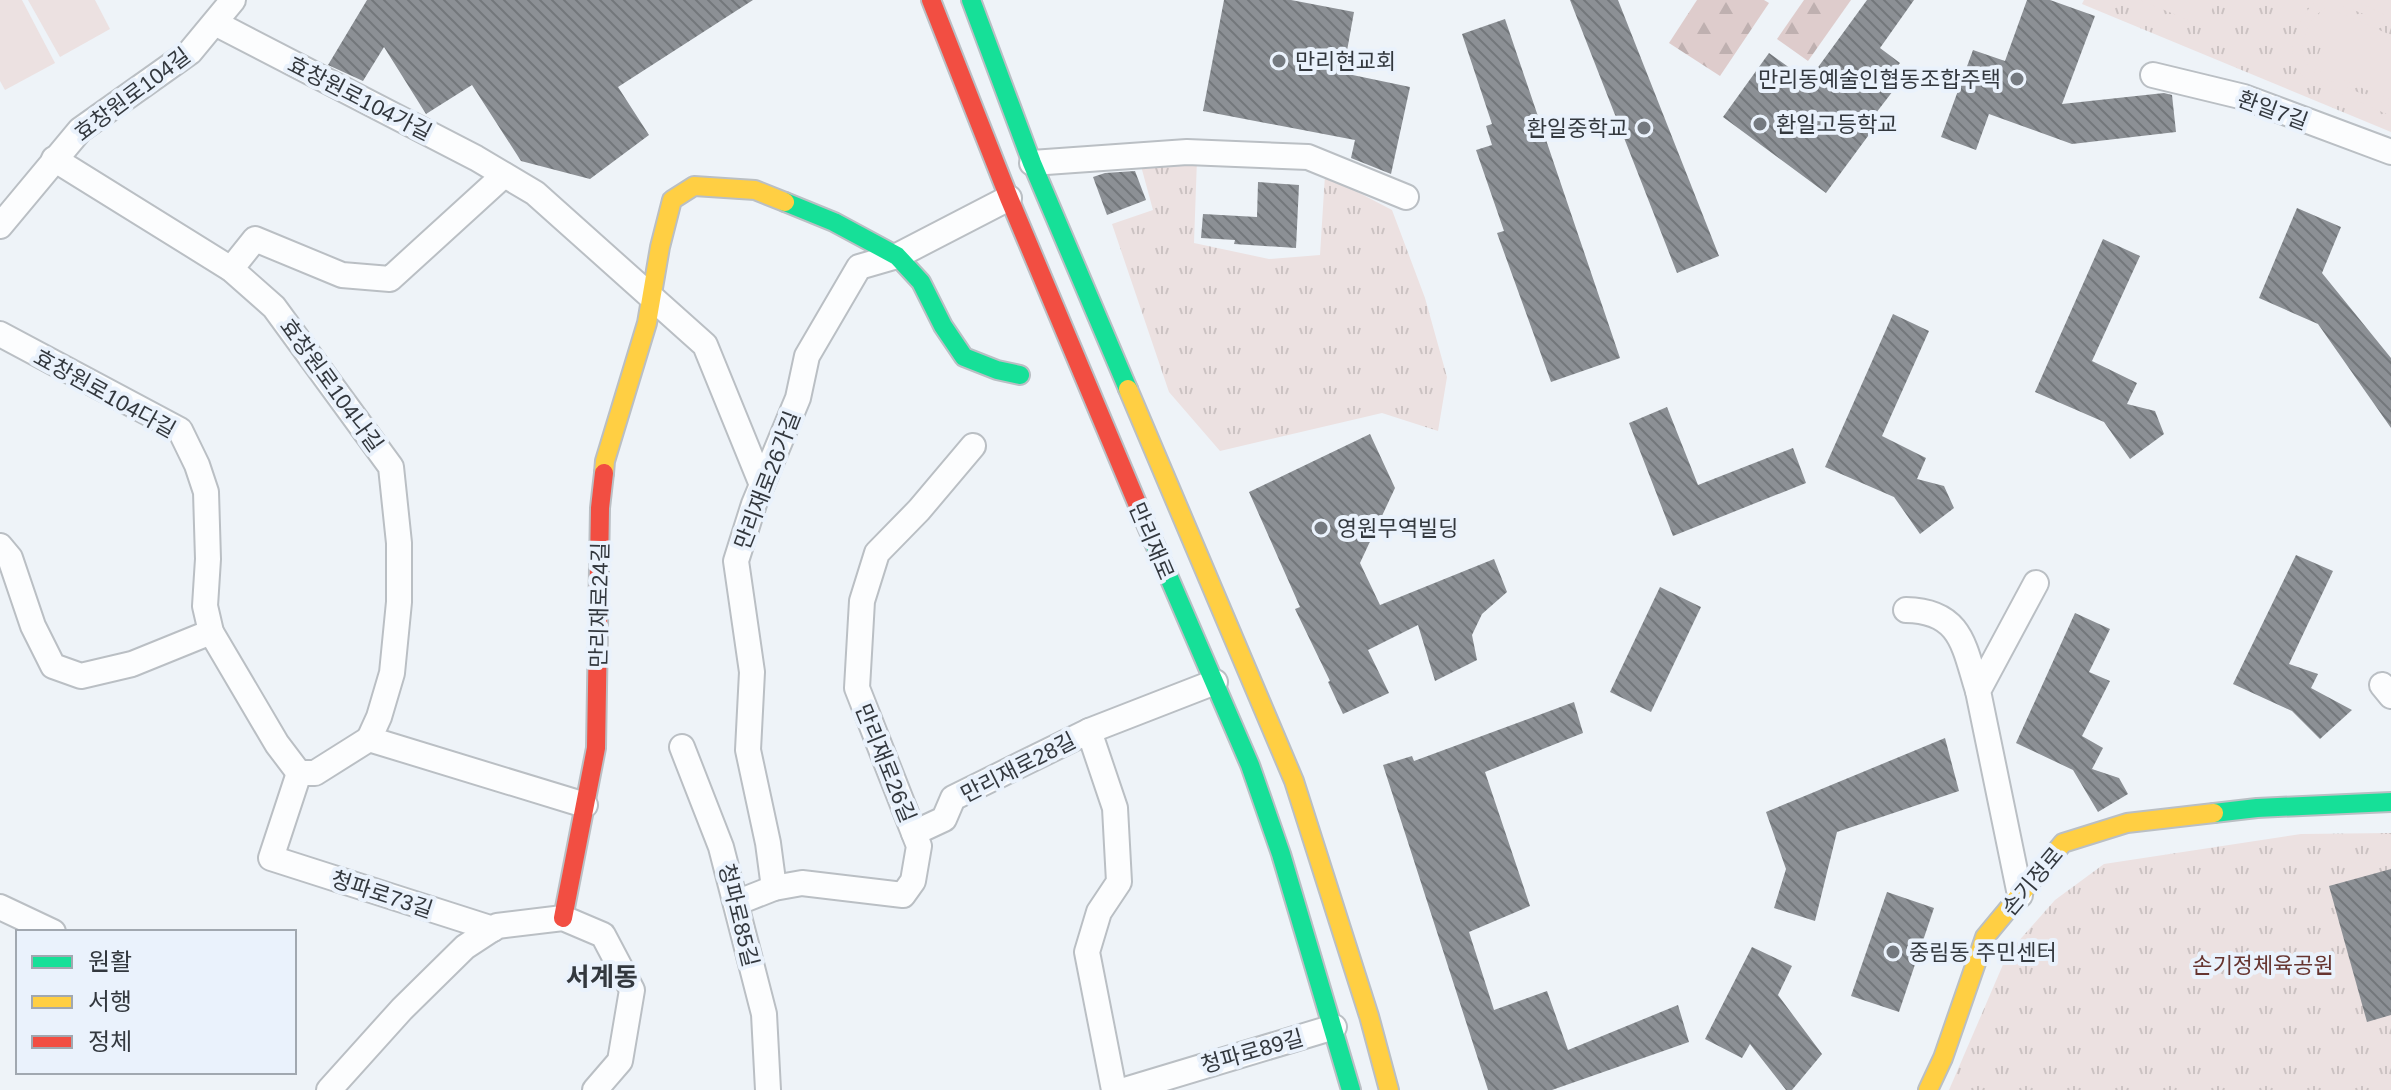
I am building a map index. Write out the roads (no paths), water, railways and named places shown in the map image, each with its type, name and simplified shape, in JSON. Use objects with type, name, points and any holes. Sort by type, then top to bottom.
[{"type":"main road","name":"만리재로","points":[[931,0],[1009,198],[1158,556],[1250,765],[1281,854],[1351,1090]]},
{"type":"main road","name":"만리재로","points":[[971,0],[1032,163],[1294,781],[1389,1090]]},
{"type":"main road","name":"만리재로24길","points":[[563,918],[596,748],[600,508],[605,461],[647,323],[672,200],[694,186],[755,190],[834,222],[897,256],[921,282],[943,326],[964,357],[1020,375]]},
{"type":"main road","name":"손기정로","points":[[1928,1090],[1943,1058],[1985,937],[2063,843],[2127,823],[2257,808],[2391,802]]},
{"type":"main road","points":[[1382,1060],[1382,1090]]},
{"type":"main road","points":[[1382,1060],[1408,1090]]},
{"type":"street","name":"효창원로104길","points":[[0,226],[80,130],[190,52],[233,0]]},
{"type":"street","name":"효창원로104가길","points":[[215,23],[535,193],[652,296]]},
{"type":"street","name":"환일7길","points":[[2153,75],[2244,97],[2391,152]]},
{"type":"street","points":[[1032,163],[1187,152],[1308,157],[1406,197]]},
{"type":"street","name":"효창원로104나길","points":[[54,159],[231,269],[274,307],[391,467],[399,543],[399,602],[392,673],[369,739]]},
{"type":"street","points":[[231,269],[255,239],[342,275],[390,279],[504,175]]},
{"type":"street","points":[[897,256],[1009,198]]},
{"type":"street","name":"만리재로26가길","points":[[774,888],[768,843],[748,750],[752,672],[736,561],[762,485],[798,398],[807,356],[859,267],[897,256]]},
{"type":"street","points":[[652,296],[705,345],[762,485]]},
{"type":"street","name":"효창원로104다길","points":[[0,334],[180,430],[206,492],[208,559],[205,606],[211,632],[277,744],[299,773]]},
{"type":"street","name":"만리재로26길","points":[[736,903],[774,888],[802,883],[903,895],[913,881],[919,846],[857,688],[862,601],[877,553],[919,510],[973,446]]},
{"type":"street","points":[[0,546],[10,558],[33,626],[53,666],[81,676],[132,664],[211,632]]},
{"type":"street","points":[[1978,691],[2036,583]]},
{"type":"street","points":[[1906,610],[1924,610],[1945,620],[1959,633],[1978,691],[2020,895]]},
{"type":"street","name":"만리재로28길","points":[[914,833],[944,819],[953,798],[1089,731],[1215,682]]},
{"type":"street","name":"만리재로28길","points":[[1089,731],[1115,808],[1119,882],[1099,912],[1087,952],[1114,1090]]},
{"type":"street","points":[[299,773],[315,773],[369,739],[585,805]]},
{"type":"street","name":"청파로85길","points":[[682,747],[721,847],[764,1014],[768,1090]]},
{"type":"street","name":"청파로73길","points":[[299,773],[271,858],[493,929]]},
{"type":"street","points":[[0,907],[49,930]]},
{"type":"street","name":"청파로73길","points":[[329,1090],[402,1009],[465,947],[497,926],[563,918],[603,935],[632,990],[620,1061],[595,1090]]},
{"type":"street","name":"청파로89길","points":[[1141,1087],[1334,1027]]},
{"type":"place","name":"만리현교회","points":[[1279,61]]},
{"type":"place","name":"만리동예술인협동조합주택","points":[[2017,79]]},
{"type":"place","name":"환일고등학교","points":[[1760,124]]},
{"type":"place","name":"환일중학교","points":[[1644,128]]},
{"type":"place","name":"영원무역빌딩","points":[[1321,528]]},
{"type":"place","name":"중림동 주민센터","points":[[1893,952]]},
{"type":"district","name":"서계동","points":[[602,977]]},
{"type":"park label","name":"손기정체육공원","points":[[2263,965]]}]
